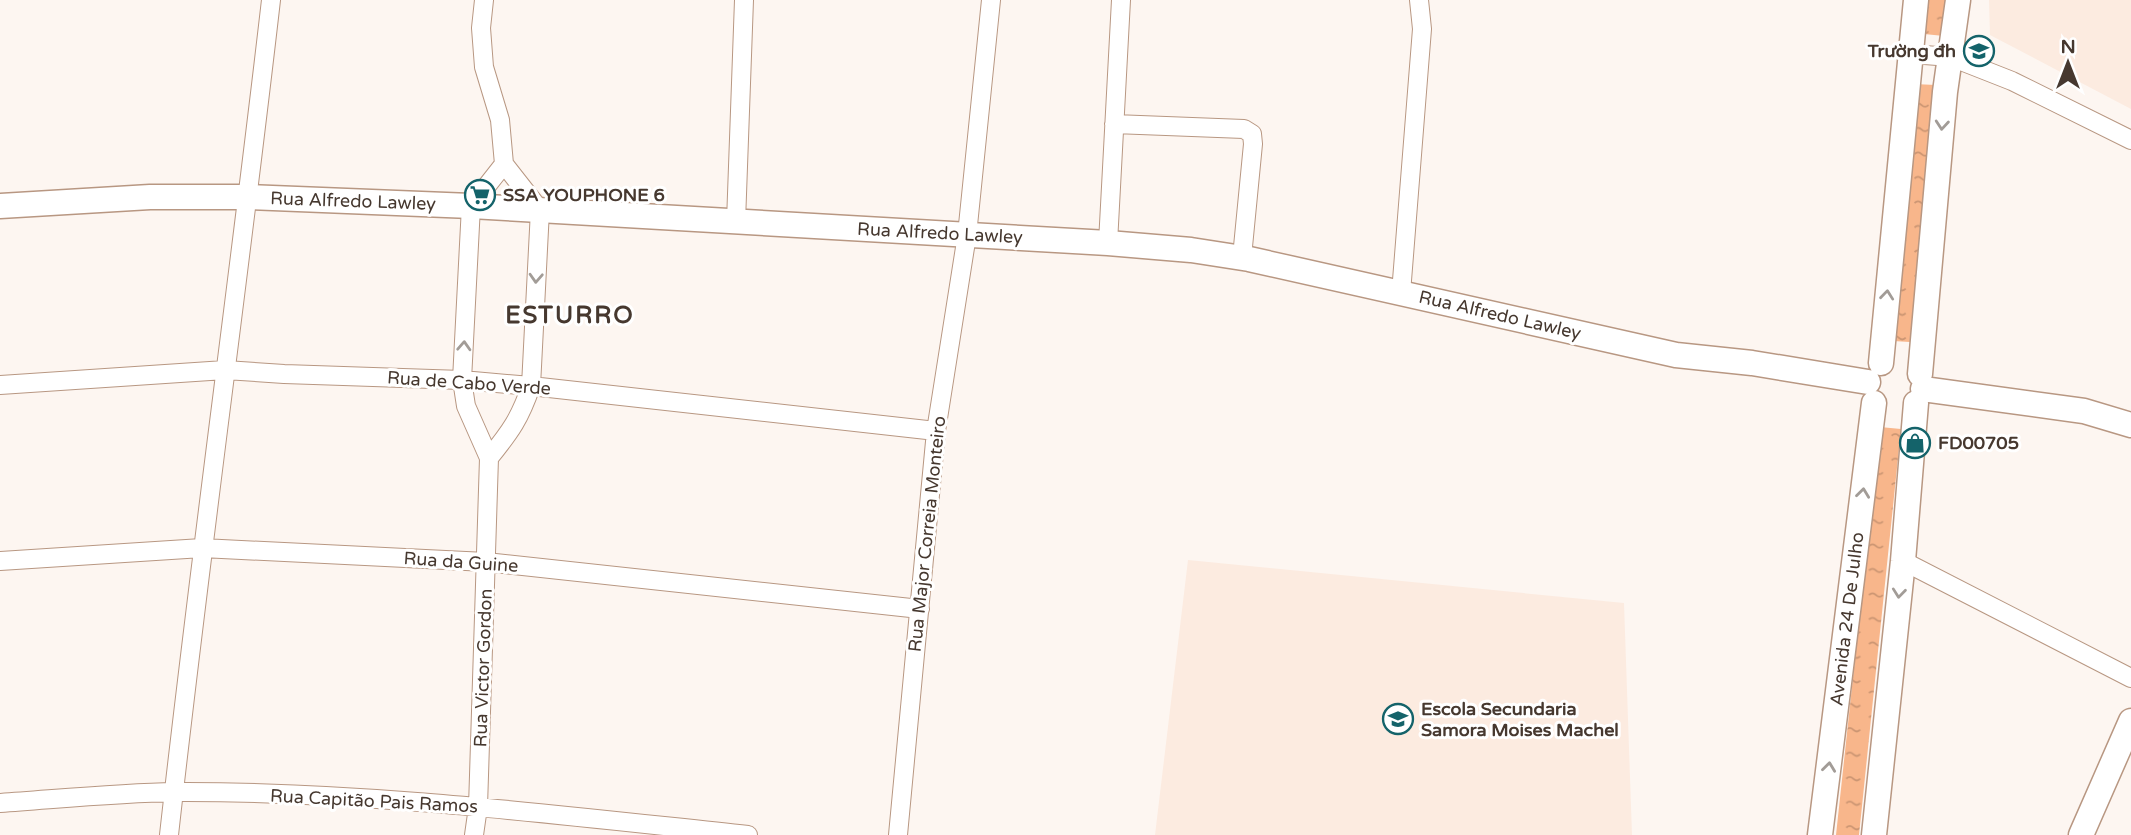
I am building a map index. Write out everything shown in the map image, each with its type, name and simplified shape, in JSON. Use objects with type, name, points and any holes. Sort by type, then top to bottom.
[{"type":"main road","name":"Avenida 24 De Julho","points":[[1820,835],[1916,0]]},
{"type":"main road","points":[[1874,835],[1920,389],[1945,92],[1958,0]]},
{"type":"main road","name":"Rua Alfredo Lawley","points":[[0,206],[150,197],[248,197],[471,206],[1191,250],[1242,257],[1676,355],[1752,363],[1874,382]]},
{"type":"main road","points":[[1888,359],[1903,359],[1910,363],[1920,389],[1910,408],[1888,411],[1874,382],[1888,359]]},
{"type":"main road","points":[[1920,389],[2084,411],[2131,425]]},
{"type":"main road","points":[[2081,835],[2131,721]]},
{"type":"street","points":[[169,835],[271,0]]},
{"type":"street","points":[[484,0],[481,28],[484,67],[500,120],[504,164],[540,210],[531,386],[512,431],[489,458],[466,406],[462,380],[471,206],[504,164]]},
{"type":"street","points":[[736,222],[744,0]]},
{"type":"street","name":"Rua Major Correia Monteiro","points":[[898,835],[936,431],[967,235],[991,0]]},
{"type":"street","points":[[1108,243],[1121,0]]},
{"type":"street","points":[[1401,293],[1422,29],[1419,0]]},
{"type":"street","points":[[1911,54],[1951,57],[2033,91],[2131,140]]},
{"type":"street","points":[[1114,124],[1244,130],[1252,134],[1242,257]]},
{"type":"street","name":"Rua de Cabo Verde","points":[[0,385],[225,369],[284,374],[462,380],[936,431]]},
{"type":"street","name":"Rua Victor Gordon","points":[[474,835],[478,807],[489,458]]},
{"type":"street","name":"Rua da Guine","points":[[0,561],[202,548],[486,562],[920,609]]},
{"type":"street","points":[[1903,561],[2131,678]]},
{"type":"street","name":"Rua Capitão Pais Ramos","points":[[0,803],[173,792],[307,795],[478,807],[748,835]]},
{"type":"shaded area","points":[[1989,0],[2131,0],[2131,109],[1990,35]]},
{"type":"shaded area","name":"Escola Secundaria Samora Moises Machel","points":[[1188,560],[1624,603],[1632,835],[1155,835]]},
{"type":"water","points":[[1928,0],[1947,0],[1944,36],[1924,34]]},
{"type":"water","points":[[1914,84],[1936,85],[1910,342],[1893,341]]},
{"type":"water","points":[[1880,427],[1901,429],[1859,835],[1836,835]]},
{"type":"place","name":"Trường đh","points":[[1979,51]]},
{"type":"place","name":"SSA YOUPHONE 6","points":[[480,195]]},
{"type":"place","name":"FD00705","points":[[1915,443]]},
{"type":"place","name":"Escola Secundaria Samora Moises Machel","points":[[1398,719]]},
{"type":"district","name":"ESTURRO","points":[[570,315]]}]
